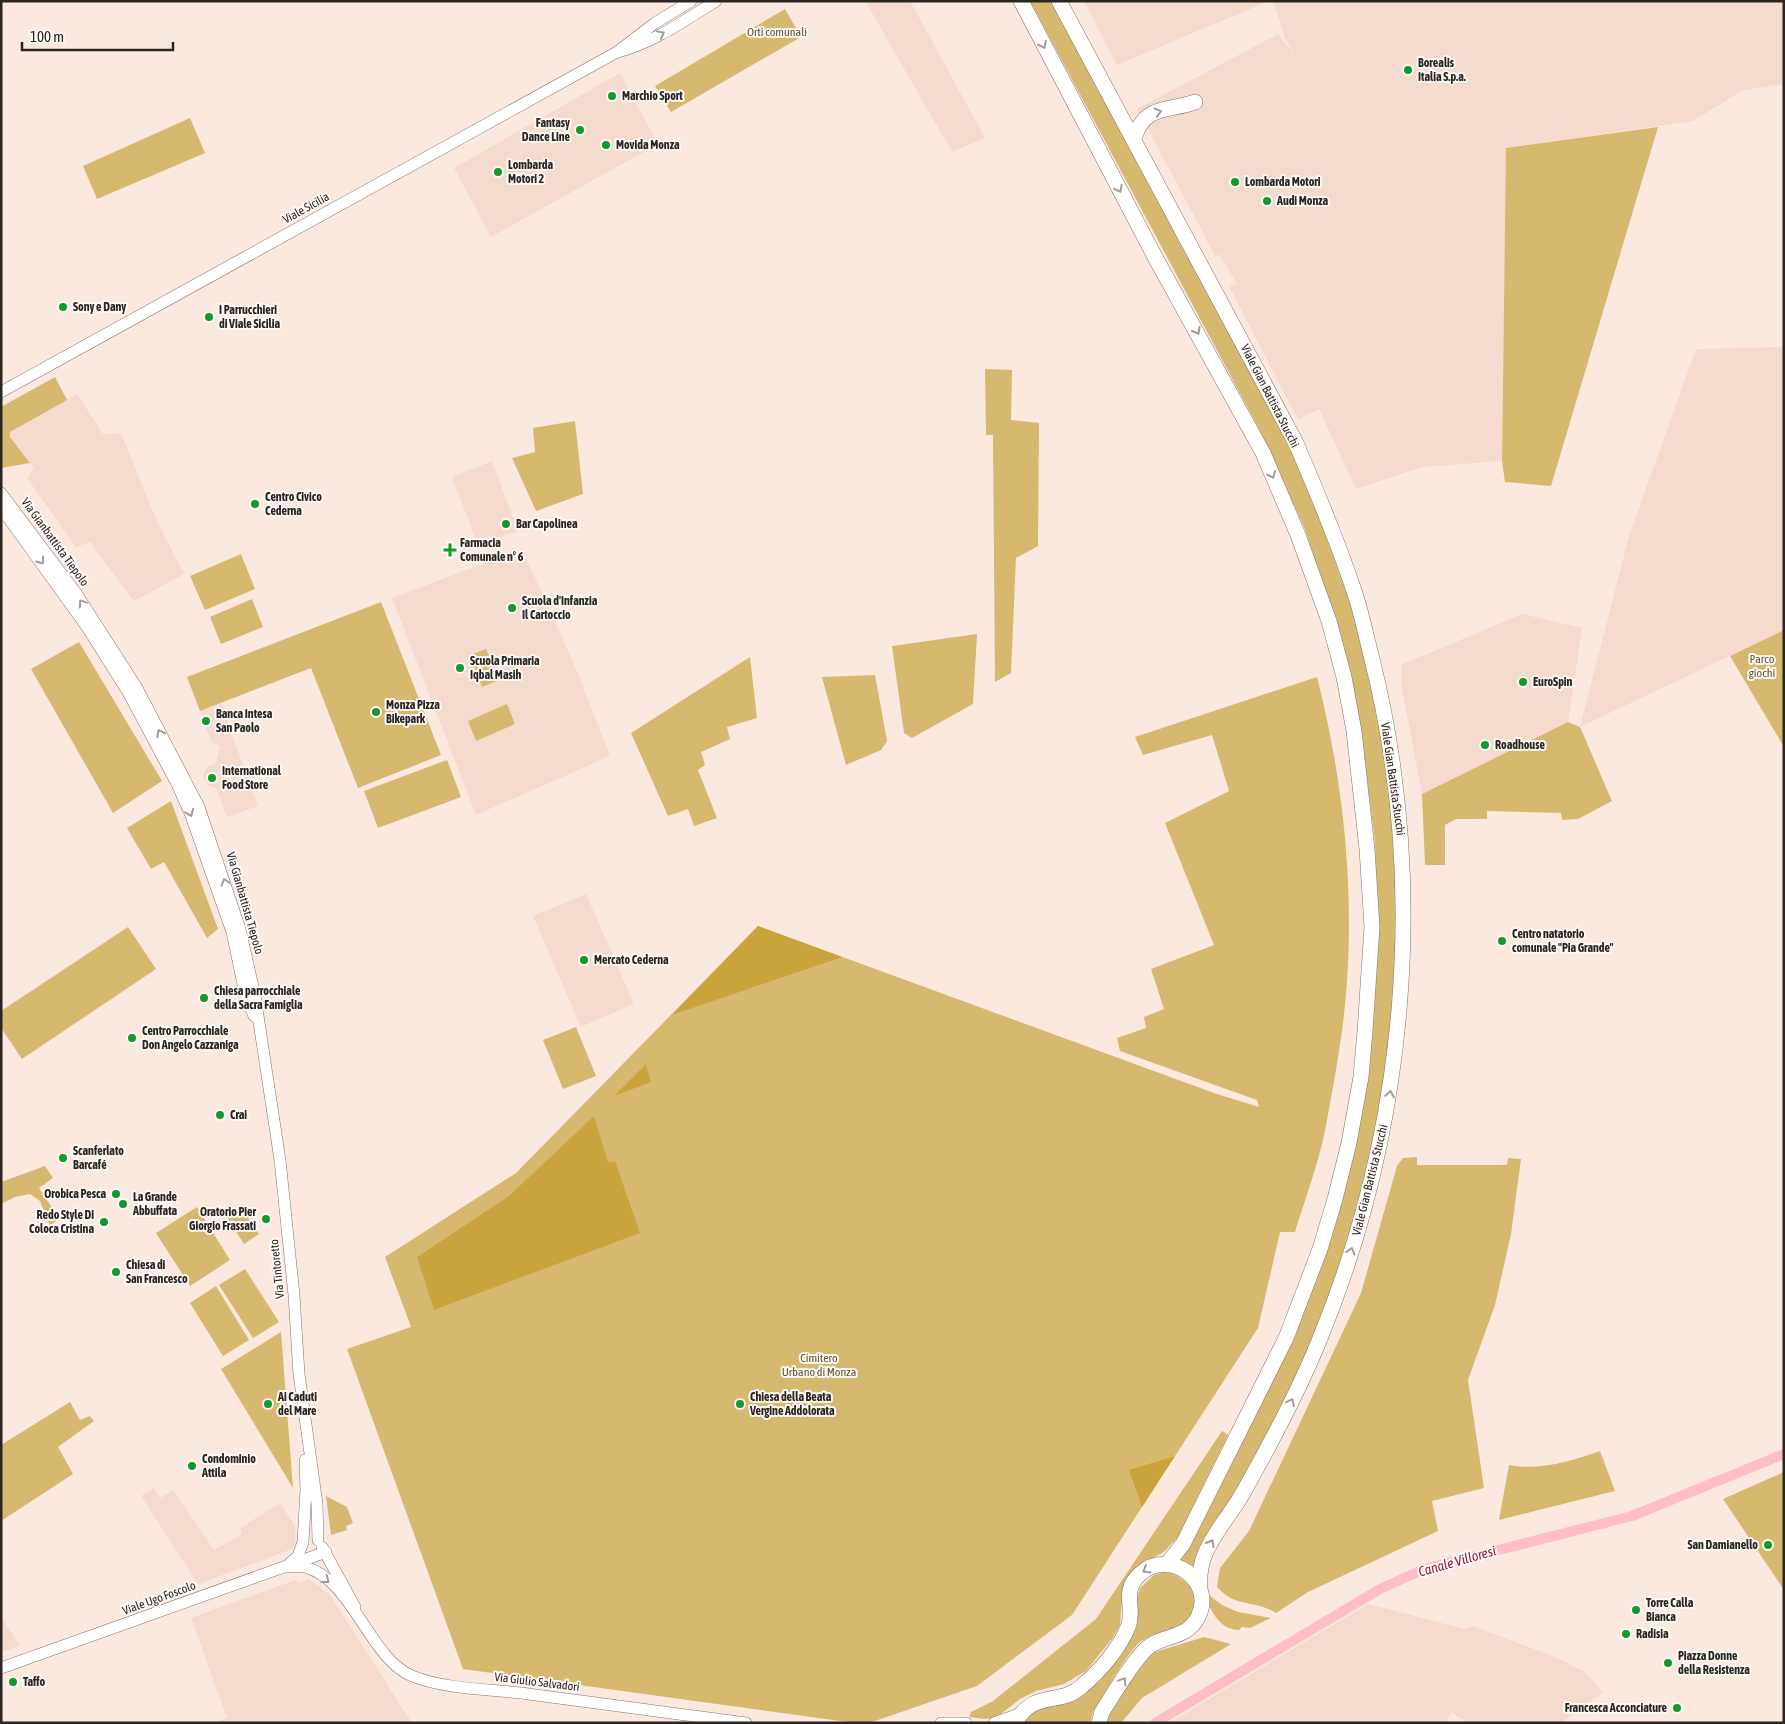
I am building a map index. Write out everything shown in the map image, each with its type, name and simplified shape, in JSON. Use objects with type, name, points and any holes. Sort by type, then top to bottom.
[{"type":"main road","points":[[1021,1],[1151,248],[1263,453],[1298,535],[1329,621],[1344,677],[1354,731],[1366,840],[1372,927],[1366,1023],[1361,1077],[1349,1143],[1335,1199],[1320,1249],[1270,1373],[1181,1546],[1167,1564]]},
{"type":"main road","name":"Viale Gian Battista Stucchi","points":[[1059,1],[1296,443],[1326,514],[1358,602],[1379,686],[1396,784],[1403,856],[1402,962],[1390,1094],[1362,1215],[1342,1281],[1318,1342],[1279,1426],[1238,1501],[1207,1550],[1201,1568],[1201,1608],[1193,1625],[1182,1633],[1158,1641],[1144,1650],[1102,1712],[1099,1723]]},
{"type":"main road","points":[[1134,138],[1141,122],[1154,112],[1195,102]]},
{"type":"main road","points":[[1018,1718],[1040,1700],[1063,1696],[1082,1687],[1111,1656],[1128,1627],[1130,1617],[1128,1598],[1134,1580],[1148,1568],[1167,1564],[1187,1571],[1200,1590]]},
{"type":"street","name":"Viale Sicilia","points":[[3,390],[616,52],[655,23],[692,1]]},
{"type":"street","name":"Viale Sicilia","points":[[616,52],[633,48],[653,38],[716,1]]},
{"type":"street","name":"Via Gianbattista Tiepolo","points":[[1,493],[76,593],[132,680],[199,808],[240,929],[255,996],[260,1031]]},
{"type":"street","name":"Via Gianbattista Tiepolo","points":[[1,508],[87,627],[128,692],[177,784],[190,814],[232,932],[246,998],[260,1031]]},
{"type":"street","name":"Via Tintoretto","points":[[260,1031],[277,1141],[293,1285],[306,1490],[302,1549],[295,1560],[286,1567]]},
{"type":"street","name":"Via Tintoretto","points":[[301,1395],[316,1490],[318,1540]]},
{"type":"street","points":[[304,1519],[326,1552]]},
{"type":"street","name":"Viale Ugo Foscolo","points":[[1,1668],[326,1552]]},
{"type":"street","name":"Via Giulio Salvadori","points":[[326,1552],[354,1600],[356,1611]]},
{"type":"street","name":"Via Giulio Salvadori","points":[[286,1567],[304,1567],[331,1583],[356,1611],[388,1659],[401,1670],[413,1676],[461,1686],[746,1723]]},
{"type":"street","points":[[994,1723],[1018,1718]]},
{"type":"street","points":[[941,1723],[966,1723]]},
{"type":"shaded area","points":[[872,1],[910,1],[985,138],[952,152],[867,4]]},
{"type":"shaded area","points":[[1084,1],[1269,1],[1117,65]]},
{"type":"shaded area","points":[[1273,1],[1784,1],[1784,84],[1743,90],[1693,121],[1506,148],[1502,461],[1422,467],[1356,489],[1319,409],[1298,420],[1229,286],[1237,284],[1219,254],[1216,257],[1137,109],[1278,34],[1294,54],[1285,38]]},
{"type":"shaded area","points":[[620,73],[658,144],[491,237],[454,168]]},
{"type":"shaded area","points":[[1784,347],[1784,630],[1580,727],[1629,536],[1696,349]]},
{"type":"shaded area","points":[[77,394],[103,434],[121,433],[157,521],[184,574],[134,601],[90,542],[76,547],[27,478],[34,468],[10,437],[10,432]]},
{"type":"shaded area","points":[[492,461],[518,531],[478,545],[452,477]]},
{"type":"shaded area","points":[[522,549],[575,666],[610,756],[476,815],[392,598]]},
{"type":"shaded area","points":[[1522,614],[1582,628],[1568,722],[1422,794],[1402,689],[1401,665]]},
{"type":"shaded area","points":[[221,704],[258,806],[227,817],[216,788],[207,785],[203,775],[207,767],[216,763],[220,746],[211,742],[200,711]]},
{"type":"shaded area","name":"Mercato Cederna","points":[[586,894],[634,1004],[581,1027],[533,916]]},
{"type":"shaded area","points":[[758,926],[842,957],[672,1015]]},
{"type":"shaded area","points":[[646,1064],[651,1082],[614,1096]]},
{"type":"shaded area","points":[[594,1116],[608,1162],[615,1161],[640,1233],[434,1310],[417,1257],[509,1196]]},
{"type":"shaded area","points":[[1175,1456],[1142,1507],[1129,1470]]},
{"type":"shaded area","points":[[154,1488],[160,1498],[173,1490],[214,1550],[242,1534],[240,1528],[280,1503],[295,1526],[295,1544],[292,1549],[198,1584],[141,1496]]},
{"type":"shaded area","points":[[309,1579],[331,1596],[412,1723],[221,1723],[220,1720],[227,1718],[191,1618],[295,1580],[301,1583]]},
{"type":"shaded area","points":[[1368,1604],[1465,1629],[1473,1626],[1558,1658],[1585,1672],[1603,1692],[1561,1723],[1469,1723],[1451,1712],[1446,1723],[1169,1723]]},
{"type":"shaded area","points":[[1,1617],[20,1646],[1,1652]]},
{"type":"green space","points":[[1030,1],[1053,1],[1287,442],[1331,540],[1343,574],[1368,662],[1386,752],[1395,843],[1397,935],[1391,1027],[1378,1118],[1357,1208],[1329,1295],[1308,1350],[1267,1432],[1193,1566],[1179,1559],[1331,1229],[1377,932],[1375,842],[1360,724],[1343,648],[1305,529],[1258,427]]},
{"type":"green space","name":"Orti comunali","points":[[785,9],[801,37],[671,112],[655,86]]},
{"type":"green space","points":[[190,118],[205,153],[97,199],[83,166]]},
{"type":"green space","points":[[1658,127],[1551,486],[1505,482],[1502,461],[1506,148]]},
{"type":"green space","points":[[985,369],[1012,370],[1011,420],[1039,423],[1038,546],[1016,558],[1011,673],[995,682],[993,435],[986,435]]},
{"type":"green space","points":[[55,377],[67,400],[10,432],[10,437],[30,463],[1,468],[1,407]]},
{"type":"green space","points":[[575,421],[583,494],[536,511],[512,458],[535,452],[533,428]]},
{"type":"green space","points":[[241,554],[255,589],[205,610],[190,576]]},
{"type":"green space","points":[[252,599],[263,627],[221,644],[210,617]]},
{"type":"green space","name":"Monza Pizza Bikepark","points":[[381,602],[441,755],[358,788],[311,668],[200,711],[187,677]]},
{"type":"green space","name":"Parco giochi","points":[[1784,630],[1784,747],[1730,656]]},
{"type":"green space","points":[[977,634],[973,704],[912,738],[904,733],[892,646]]},
{"type":"green space","points":[[79,642],[162,781],[113,813],[31,669]]},
{"type":"green space","points":[[486,649],[499,680],[482,687],[470,655]]},
{"type":"green space","points":[[750,657],[757,718],[727,727],[730,739],[701,752],[705,765],[698,770],[717,818],[694,826],[688,809],[668,816],[631,733]]},
{"type":"green space","points":[[875,675],[887,741],[881,750],[846,765],[822,677]]},
{"type":"green space","name":"Cimitero Urbano di Monza","points":[[1317,677],[1326,714],[1339,789],[1344,828],[1349,904],[1349,943],[1344,1018],[1322,1144],[1295,1232],[1280,1232],[1258,1328],[1072,1615],[977,1686],[869,1723],[855,1723],[463,1669],[347,1349],[411,1327],[385,1257],[516,1173],[758,926],[1214,1093],[1259,1107],[1257,1100],[1120,1051],[1117,1038],[1146,1028],[1144,1017],[1164,1009],[1151,969],[1214,945],[1165,823],[1229,791],[1212,735],[1143,755],[1135,737]]},
{"type":"green space","points":[[507,704],[515,724],[476,741],[468,721]]},
{"type":"green space","points":[[1568,722],[1580,727],[1612,801],[1578,819],[1562,820],[1561,813],[1487,811],[1487,819],[1456,819],[1445,825],[1445,865],[1425,865],[1422,794]]},
{"type":"green space","points":[[447,760],[461,797],[378,828],[364,791]]},
{"type":"green space","points":[[171,801],[218,929],[207,938],[164,862],[151,869],[127,828]]},
{"type":"green space","points":[[128,927],[156,969],[22,1059],[1,1028],[1,1011]]},
{"type":"green space","points":[[576,1027],[596,1076],[563,1089],[543,1040]]},
{"type":"green space","points":[[1417,1157],[1417,1165],[1507,1165],[1508,1158],[1521,1159],[1511,1234],[1495,1305],[1468,1380],[1484,1488],[1432,1501],[1438,1531],[1308,1592],[1276,1613],[1260,1606],[1239,1601],[1224,1594],[1217,1587],[1220,1568],[1249,1531],[1361,1293],[1397,1166],[1403,1158]]},
{"type":"green space","points":[[45,1166],[53,1178],[39,1188],[59,1218],[50,1226],[40,1201],[30,1194],[15,1197],[1,1204],[1,1182]]},
{"type":"green space","points":[[197,1207],[230,1260],[190,1286],[156,1233]]},
{"type":"green space","points":[[242,1208],[259,1234],[244,1244],[227,1217]]},
{"type":"green space","points":[[245,1269],[279,1322],[253,1338],[219,1285]]},
{"type":"green space","points":[[216,1286],[249,1340],[223,1356],[190,1303]]},
{"type":"green space","points":[[281,1332],[293,1488],[221,1369]]},
{"type":"green space","points":[[70,1402],[80,1420],[90,1416],[94,1421],[58,1447],[73,1474],[1,1521],[1,1445]]},
{"type":"green space","points":[[1222,1431],[1228,1435],[1178,1537],[1165,1551],[1143,1564],[1123,1588],[1120,1625],[1112,1639],[1086,1671],[1064,1684],[1036,1691],[1020,1699],[997,1717],[985,1719],[969,1717],[971,1712],[993,1701],[1096,1619]]},
{"type":"green space","points":[[1600,1451],[1615,1491],[1499,1520],[1509,1465],[1520,1467],[1543,1466]]},
{"type":"green space","name":"San Damianello","points":[[1784,1472],[1784,1590],[1723,1499]]},
{"type":"green space","points":[[326,1496],[347,1507],[353,1523],[346,1526],[347,1530],[331,1535]]},
{"type":"green space","points":[[1164,1572],[1174,1574],[1188,1585],[1193,1592],[1194,1608],[1190,1616],[1178,1628],[1153,1635],[1135,1647],[1118,1670],[1093,1712],[1090,1723],[1019,1723],[1028,1711],[1078,1697],[1099,1682],[1135,1631],[1137,1598],[1140,1588],[1154,1575]]},
{"type":"green space","points":[[1210,1596],[1222,1605],[1238,1612],[1271,1618],[1250,1628],[1242,1627],[1239,1630],[1227,1627],[1218,1620],[1211,1610],[1206,1599]]},
{"type":"green space","points":[[1204,1637],[1231,1644],[1142,1698],[1121,1723],[1107,1723],[1109,1713],[1143,1662],[1152,1653]]},
{"type":"waterway","name":"Canale Villoresi","points":[[1155,1723],[1380,1589],[1424,1569],[1632,1516],[1784,1454]]},
{"type":"place","name":"Borealis Italia S.p.a.","points":[[1408,70]]},
{"type":"place","name":"Marchio Sport","points":[[612,96]]},
{"type":"place","name":"Fantasy Dance Line","points":[[580,130]]},
{"type":"place","name":"Movida Monza","points":[[606,145]]},
{"type":"place","name":"Lombarda Motori 2","points":[[498,172]]},
{"type":"place","name":"Lombarda Motori","points":[[1235,182]]},
{"type":"place","name":"Audi Monza","points":[[1267,201]]},
{"type":"place","name":"Sony e Dany","points":[[63,307]]},
{"type":"place","name":"I Parrucchieri di Viale Sicilia","points":[[209,317]]},
{"type":"place","name":"Centro Civico Cederna","points":[[255,504]]},
{"type":"place","name":"Bar Capolinea","points":[[506,524]]},
{"type":"place","name":"Farmacia Comunale n° 6","points":[[450,550]]},
{"type":"place","name":"Scuola d'Infanzia Il Cartoccio","points":[[512,608]]},
{"type":"place","name":"Scuola Primaria Iqbal Masih","points":[[460,668]]},
{"type":"place","name":"EuroSpin","points":[[1523,682]]},
{"type":"place","name":"Monza Pizza Bikepark","points":[[376,712]]},
{"type":"place","name":"Banca Intesa San Paolo","points":[[206,721]]},
{"type":"place","name":"Roadhouse","points":[[1485,745]]},
{"type":"place","name":"International Food Store","points":[[212,778]]},
{"type":"place","name":"Centro natatorio comunale \"Pia Grande\"","points":[[1502,941]]},
{"type":"place","name":"Mercato Cederna","points":[[584,960]]},
{"type":"place","name":"Chiesa parrocchiale della Sacra Famiglia","points":[[204,998]]},
{"type":"place","name":"Centro Parrocchiale Don Angelo Cazzaniga","points":[[132,1038]]},
{"type":"place","name":"Crai","points":[[220,1115]]},
{"type":"place","name":"Scanferlato Barcafé","points":[[63,1158]]},
{"type":"place","name":"Orobica Pesca","points":[[116,1194]]},
{"type":"place","name":"La Grande Abbuffata","points":[[123,1204]]},
{"type":"place","name":"Oratorio Pier Giorgio Frassati","points":[[266,1219]]},
{"type":"place","name":"Redo Style Di Coloca Cristina","points":[[104,1222]]},
{"type":"place","name":"Chiesa di San Francesco","points":[[116,1272]]},
{"type":"place","name":"Ai Caduti del Mare","points":[[268,1404]]},
{"type":"place","name":"Chiesa della Beata Vergine Addolorata","points":[[740,1404]]},
{"type":"place","name":"Condominio Attila","points":[[192,1466]]},
{"type":"place","name":"San Damianello","points":[[1768,1545]]},
{"type":"place","name":"Torre Calla Bianca","points":[[1636,1610]]},
{"type":"place","name":"Radisia","points":[[1626,1634]]},
{"type":"place","name":"Piazza Donne della Resistenza","points":[[1668,1663]]},
{"type":"place","name":"Taffo","points":[[13,1682]]},
{"type":"place","name":"Francesca Acconciature","points":[[1677,1708]]}]
